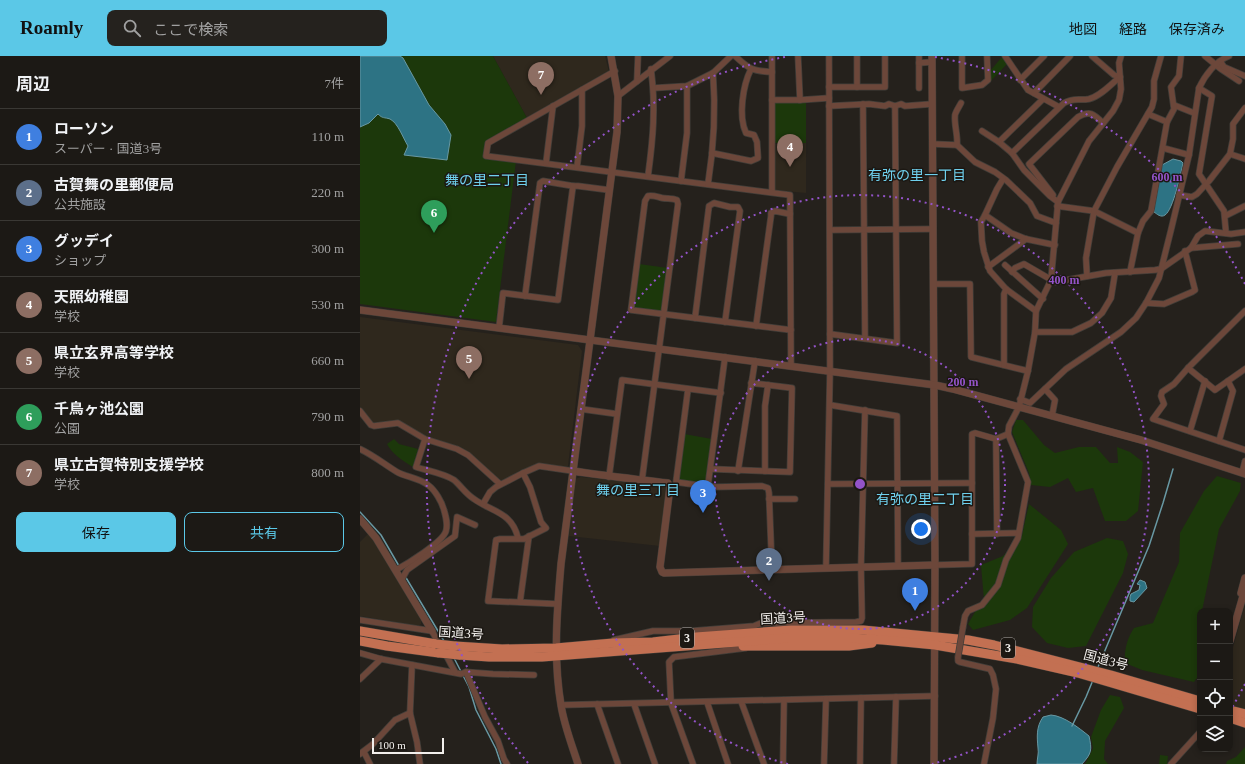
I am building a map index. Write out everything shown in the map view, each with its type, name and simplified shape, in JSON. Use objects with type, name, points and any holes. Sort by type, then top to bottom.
[{"type":"highway","points":[[754,626],[774,631]]},
{"type":"highway","name":"国道3号","points":[[556,652],[600,644],[653,642],[774,631],[812,629],[863,630],[935,641],[1017,659],[1079,670],[1197,708]]},
{"type":"highway","name":"国道3号","points":[[360,631],[438,649]]},
{"type":"highway","name":"国道3号","points":[[360,641],[387,646],[438,649],[514,657],[556,652],[822,638],[935,641]]},
{"type":"highway","points":[[724,642],[734,646],[751,647],[849,646],[875,643],[883,640]]},
{"type":"highway","name":"国道3号","points":[[1110,679],[1197,700]]},
{"type":"highway","points":[[1233,711],[1245,714]]},
{"type":"highway","points":[[1233,719],[1245,723]]},
{"type":"street","points":[[578,764],[561,705],[556,652],[558,604],[561,564],[617,132],[618,96],[615,71],[611,56]]},
{"type":"street","points":[[637,81],[638,56]]},
{"type":"street","points":[[618,96],[651,69],[670,56]]},
{"type":"street","points":[[654,88],[687,86],[714,73],[731,56]]},
{"type":"street","points":[[735,56],[751,69],[761,72],[772,72]]},
{"type":"street","points":[[772,56],[772,192]]},
{"type":"street","points":[[798,56],[800,100]]},
{"type":"street","points":[[826,568],[830,405],[829,56]]},
{"type":"street","points":[[857,56],[857,87]]},
{"type":"street","points":[[829,87],[885,87],[885,56]]},
{"type":"street","points":[[919,56],[919,88]]},
{"type":"street","points":[[962,56],[962,88],[982,85],[988,80],[987,56]]},
{"type":"street","points":[[1020,80],[1044,56]]},
{"type":"street","points":[[1034,94],[1070,56]]},
{"type":"street","points":[[984,764],[993,718],[996,682],[990,669],[958,661],[965,616],[968,611],[982,605],[998,584],[1006,560],[1018,538],[1028,482],[1008,434],[1009,426],[1019,407],[1028,371],[1035,332],[1036,311],[1051,280],[1058,204],[1089,141],[1113,111],[1119,100],[1121,89],[1119,63],[1121,56]]},
{"type":"street","points":[[1087,276],[1086,258],[1094,212],[1117,167],[1152,107],[1154,99],[1154,81],[1161,56]]},
{"type":"street","points":[[1130,272],[1138,232],[1143,221],[1151,211],[1167,122],[1174,109],[1171,87],[1179,76],[1181,56]]},
{"type":"street","points":[[1205,56],[1245,76]]},
{"type":"street","points":[[1020,400],[1030,403],[1066,369],[1121,332],[1136,318],[1146,303],[1159,278],[1189,155],[1194,113],[1199,88],[1202,80],[1218,63],[1229,56]]},
{"type":"street","points":[[1007,57],[1020,80],[1028,90],[1059,107]]},
{"type":"street","points":[[1093,57],[1114,75],[1120,77]]},
{"type":"street","points":[[919,62],[932,59],[935,385],[934,764]]},
{"type":"street","points":[[1218,63],[1221,69],[1239,81]]},
{"type":"street","points":[[648,176],[654,129],[654,88],[651,69]]},
{"type":"street","points":[[712,153],[751,161],[758,158],[757,142],[754,135],[746,133],[743,123],[743,92],[751,69]]},
{"type":"street","points":[[615,71],[488,143],[486,156],[790,195],[791,366]]},
{"type":"street","points":[[708,184],[712,153],[715,105],[714,73]]},
{"type":"street","points":[[1012,152],[1064,103],[1071,99],[1088,99],[1101,93],[1120,77]]},
{"type":"street","points":[[681,181],[687,134],[687,86]]},
{"type":"street","points":[[1199,88],[1212,96],[1199,174],[1224,211],[1226,234]]},
{"type":"street","points":[[577,167],[582,126],[582,90]]},
{"type":"street","points":[[772,100],[829,98]]},
{"type":"street","points":[[999,142],[1043,99]]},
{"type":"street","points":[[957,146],[955,114],[961,103]]},
{"type":"street","points":[[829,106],[863,104],[885,106],[889,104],[896,106],[901,104],[905,106],[932,104]]},
{"type":"street","points":[[863,104],[865,338]]},
{"type":"street","points":[[1174,105],[1194,113]]},
{"type":"street","points":[[546,163],[552,106]]},
{"type":"street","points":[[830,334],[897,343],[896,106]]},
{"type":"street","points":[[1179,195],[1192,197],[1197,194],[1207,184],[1230,154],[1233,139],[1233,124],[1245,108]]},
{"type":"street","points":[[1058,204],[1029,164],[1078,117],[1084,114],[1094,115],[1103,123]]},
{"type":"street","points":[[1148,114],[1167,122]]},
{"type":"street","points":[[982,131],[1012,152],[1024,170],[1058,204],[1094,212],[1138,232]]},
{"type":"street","points":[[933,144],[957,146],[975,162],[995,172],[1030,203],[1037,216],[1056,223]]},
{"type":"street","points":[[1163,148],[1189,155]]},
{"type":"street","points":[[1230,154],[1245,159]]},
{"type":"street","points":[[1003,179],[980,222],[982,241],[988,267],[1006,289],[1036,311]]},
{"type":"street","points":[[525,296],[539,185],[543,181],[609,190]]},
{"type":"street","points":[[499,328],[504,293],[558,300],[573,186]]},
{"type":"street","points":[[642,480],[655,384],[659,349],[664,314],[678,202],[674,198],[660,198],[651,195],[648,196],[645,201],[631,310],[664,314],[756,326],[791,330]]},
{"type":"street","points":[[695,318],[709,206],[714,203],[730,207],[738,207],[740,211],[725,322]]},
{"type":"street","points":[[1225,216],[1245,206]]},
{"type":"street","points":[[756,326],[771,213],[776,211],[790,214]]},
{"type":"street","points":[[985,215],[1011,233],[1026,239],[1055,245]]},
{"type":"street","points":[[830,230],[933,230]]},
{"type":"street","points":[[1191,248],[1198,236],[1205,231],[1226,234],[1245,232]]},
{"type":"street","points":[[988,267],[1026,239]]},
{"type":"street","points":[[1012,272],[1015,268],[1024,264],[1055,282],[1087,276],[1161,269],[1191,248],[1238,244]]},
{"type":"street","points":[[1146,303],[1164,304],[1195,290],[1185,251]]},
{"type":"street","points":[[1005,265],[1043,299]]},
{"type":"street","points":[[1035,332],[1072,332],[1091,323],[1102,313],[1111,298],[1115,273]]},
{"type":"street","points":[[934,284],[970,284],[971,357],[1028,371]]},
{"type":"street","points":[[1004,365],[1004,294],[1006,289]]},
{"type":"street","points":[[360,310],[953,388],[1148,442],[1243,473],[1245,461]]},
{"type":"street","points":[[1245,311],[1174,384],[1162,392],[1161,396],[1164,404],[1153,419],[1245,450]]},
{"type":"street","points":[[708,485],[725,357]]},
{"type":"street","points":[[738,470],[754,361]]},
{"type":"street","points":[[1188,368],[1215,390],[1244,371]]},
{"type":"street","points":[[609,477],[622,380],[721,393]]},
{"type":"street","points":[[1190,431],[1204,381]]},
{"type":"street","points":[[1219,441],[1233,391],[1228,381]]},
{"type":"street","points":[[711,470],[790,472],[792,388],[751,383]]},
{"type":"street","points":[[765,471],[765,406],[768,385]]},
{"type":"street","points":[[688,389],[676,482],[704,486],[708,485],[714,487],[762,486],[768,488],[772,570]]},
{"type":"street","points":[[1045,389],[1055,400],[1052,416]]},
{"type":"street","points":[[830,405],[897,416],[898,566]]},
{"type":"street","points":[[581,409],[617,414]]},
{"type":"street","points":[[600,644],[653,631],[691,631],[754,626],[761,623],[861,621],[864,410]]},
{"type":"street","points":[[360,411],[371,425],[379,426],[398,423],[424,439],[457,449],[468,455],[500,484]]},
{"type":"street","points":[[483,504],[490,492],[500,484],[539,466],[609,477],[668,484],[670,487],[660,567],[662,572],[666,573],[972,564],[972,434],[975,433],[996,439],[1008,434]]},
{"type":"street","points":[[424,439],[416,467],[454,480],[474,499],[504,515],[516,532],[518,538]]},
{"type":"street","points":[[996,439],[997,534]]},
{"type":"street","points":[[360,449],[398,472],[429,486],[443,506],[447,522],[444,537],[410,562],[396,570]]},
{"type":"street","points":[[523,473],[530,487],[541,522],[546,528],[524,539],[518,538],[496,540],[488,601],[558,604]]},
{"type":"street","points":[[828,484],[972,483]]},
{"type":"street","points":[[769,499],[795,499]]},
{"type":"street","points":[[402,579],[407,570],[455,536],[457,517],[475,525]]},
{"type":"street","points":[[360,519],[376,538],[402,579],[455,672]]},
{"type":"street","points":[[972,534],[1018,533]]},
{"type":"street","points":[[520,602],[528,536]]},
{"type":"street","points":[[1233,617],[1245,578]]},
{"type":"street","points":[[1233,631],[1245,589]]},
{"type":"street","points":[[360,620],[432,631]]},
{"type":"street","points":[[692,764],[671,703],[669,662],[674,657],[740,650],[751,647]]},
{"type":"street","points":[[360,654],[461,674],[466,672],[534,675]]},
{"type":"street","points":[[360,679],[381,659]]},
{"type":"street","points":[[412,665],[410,713],[417,742],[420,764]]},
{"type":"street","points":[[466,672],[507,764]]},
{"type":"street","points":[[561,705],[935,696]]},
{"type":"street","points":[[894,764],[896,697]]},
{"type":"street","points":[[860,764],[861,698]]},
{"type":"street","points":[[824,764],[826,699]]},
{"type":"street","points":[[783,764],[784,700]]},
{"type":"street","points":[[741,701],[764,764]]},
{"type":"street","points":[[706,702],[728,764]]},
{"type":"street","points":[[597,704],[618,764]]},
{"type":"street","points":[[634,704],[655,764]]},
{"type":"street","points":[[370,764],[362,753],[395,720],[410,713]]},
{"type":"street","points":[[1172,764],[1197,735]]},
{"type":"shaded area","points":[[493,56],[605,56],[609,72],[527,118]]},
{"type":"shaded area","points":[[806,143],[806,193],[774,190],[774,144]]},
{"type":"shaded area","points":[[360,317],[578,345],[582,351],[568,466],[565,467],[539,464],[502,481],[468,454],[430,438],[405,425],[375,424],[372,422],[360,407]]},
{"type":"shaded area","points":[[581,477],[665,485],[667,489],[660,546],[569,536],[575,479]]},
{"type":"shaded area","points":[[368,534],[375,539],[421,620],[421,624],[418,626],[360,616],[360,542]]},
{"type":"shaded area","points":[[1245,605],[1245,710],[1233,708],[1233,647]]},
{"type":"green space","points":[[360,56],[493,56],[527,118],[486,142],[483,157],[516,161],[496,322],[360,304]]},
{"type":"green space","points":[[1002,57],[1007,64],[990,82],[990,71]]},
{"type":"green space","points":[[806,102],[806,143],[774,143],[774,103]]},
{"type":"green space","points":[[639,264],[668,268],[662,310],[660,311],[635,308],[634,306]]},
{"type":"green space","points":[[1016,420],[1023,420],[1044,445],[1055,453],[1079,447],[1096,447],[1110,463],[1118,463],[1117,447],[1130,452],[1143,462],[1138,511],[1126,521],[1105,521],[1093,488],[1076,492],[1068,478],[1050,487],[1031,485],[1029,473],[1012,432]]},
{"type":"green space","points":[[684,434],[712,439],[707,483],[704,484],[679,480],[678,478]]},
{"type":"green space","points":[[394,439],[399,444],[418,449],[413,467],[398,457],[389,448],[387,444]]},
{"type":"green space","points":[[1217,476],[1241,483],[1240,491],[1219,529],[1203,608],[1197,608],[1197,677],[1194,682],[1142,670],[1125,663],[1125,654],[1126,645],[1134,628],[1153,623],[1179,562],[1180,533],[1204,491]]},
{"type":"green space","points":[[1029,504],[1061,530],[1068,544],[1027,608],[1010,620],[973,630],[968,624],[984,600],[981,565],[1003,556],[1022,535]]},
{"type":"green space","points":[[1107,538],[1123,541],[1128,554],[1123,573],[1086,646],[1068,648],[1047,643],[1032,627],[1033,607],[1051,578],[1074,552]]},
{"type":"green space","points":[[1110,695],[1120,697],[1124,708],[1105,741],[1104,759],[1108,764],[1085,764],[1093,748],[1091,737],[1101,710]]},
{"type":"green space","points":[[1245,747],[1245,764],[1226,764],[1227,761],[1236,757]]},
{"type":"green space","points":[[1160,755],[1168,756],[1167,764],[1159,764]]},
{"type":"water","points":[[360,56],[400,56],[403,58],[429,105],[445,124],[451,135],[447,160],[404,155],[408,146],[398,127],[390,119],[382,117],[378,114],[369,123],[360,127]]},
{"type":"water","points":[[1173,159],[1183,163],[1182,168],[1171,206],[1164,216],[1161,216],[1154,212],[1154,209],[1162,165]]},
{"type":"water","points":[[1140,580],[1145,582],[1147,588],[1134,602],[1130,601],[1131,594],[1139,590],[1140,585],[1137,584]]},
{"type":"water","points":[[1051,715],[1066,720],[1089,736],[1091,745],[1090,751],[1088,757],[1082,764],[1037,764],[1037,740],[1039,725],[1043,717]]},
{"type":"waterway","points":[[1098,667],[1149,546],[1173,469]]},
{"type":"waterway","points":[[360,512],[381,535],[399,566]]},
{"type":"waterway","points":[[405,576],[444,641]]},
{"type":"waterway","points":[[454,658],[469,687],[476,710],[496,749],[501,764]]},
{"type":"waterway","points":[[1072,726],[1093,680]]},
{"type":"place","name":"県立古賀特別支援学校","points":[[541,95]]},
{"type":"place","name":"天照幼稚園","points":[[790,167]]},
{"type":"place","name":"千鳥ヶ池公園","points":[[434,233]]},
{"type":"place","name":"県立玄界高等学校","points":[[469,379]]},
{"type":"place","name":"グッデイ","points":[[703,513]]},
{"type":"place","name":"古賀舞の里郵便局","points":[[769,581]]},
{"type":"place","name":"ローソン","points":[[915,611]]},
{"type":"district","name":"有弥の里一丁目","points":[[917,175]]},
{"type":"district","name":"舞の里二丁目","points":[[487,180]]},
{"type":"district","name":"舞の里三丁目","points":[[638,490]]},
{"type":"district","name":"有弥の里二丁目","points":[[925,499]]}]
